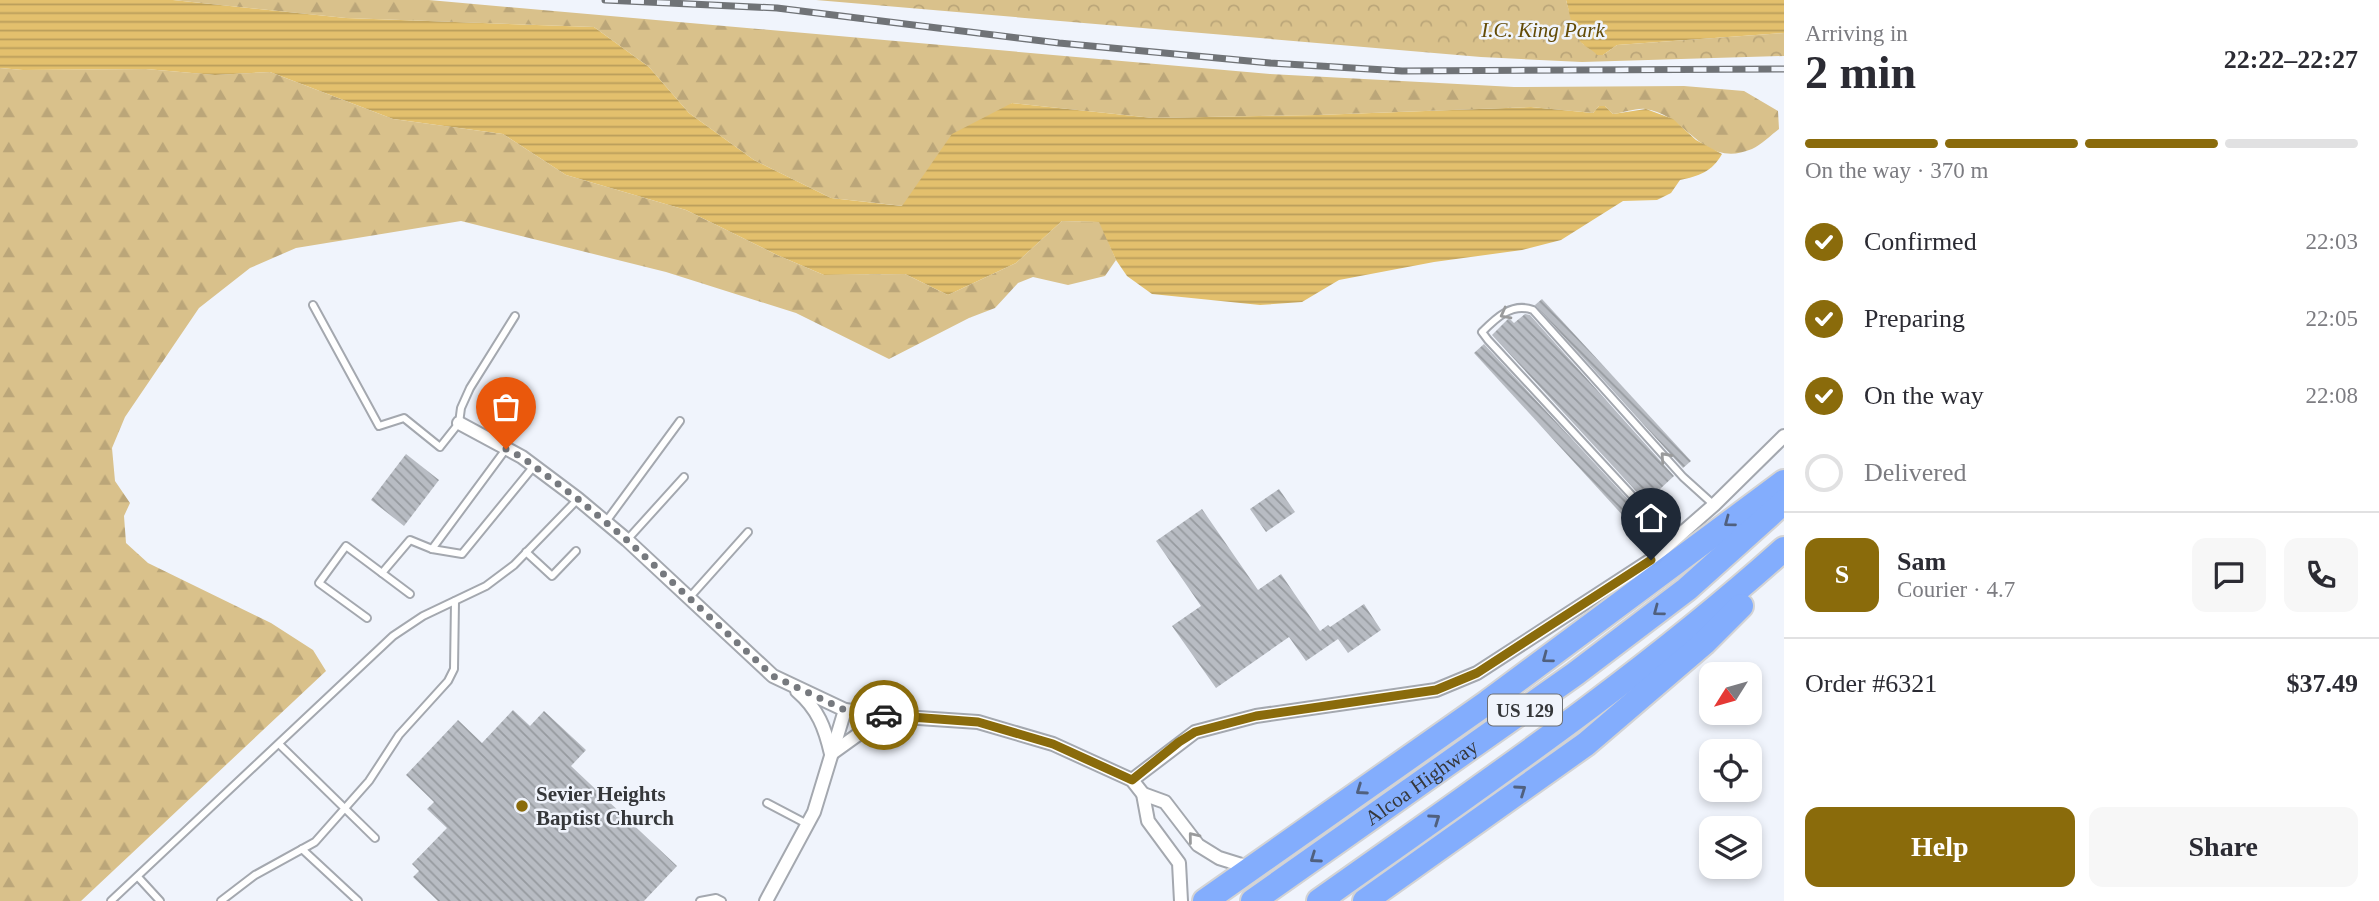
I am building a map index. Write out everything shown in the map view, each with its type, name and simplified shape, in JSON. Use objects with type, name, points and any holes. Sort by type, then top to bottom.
[{"type":"highway","points":[[1205,901],[1488,702],[1784,482]]},
{"type":"highway","name":"Alcoa Highway","points":[[1253,901],[1575,674],[1687,589],[1784,502]]},
{"type":"highway","name":"Alcoa Highway","points":[[1319,901],[1613,690],[1687,633],[1784,549]]},
{"type":"highway","points":[[1365,901],[1586,744],[1704,643],[1784,559]]},
{"type":"street","points":[[459,423],[534,466],[578,499],[627,540],[773,676],[845,710],[904,718],[978,722],[1053,744],[1132,780],[1143,794],[1148,821],[1179,863],[1181,901]]},
{"type":"street","points":[[1132,780],[1195,732],[1256,716],[1436,690],[1477,673],[1651,560],[1714,505],[1784,436]]},
{"type":"street","points":[[786,682],[814,708],[826,732],[831,754]]},
{"type":"street","points":[[766,901],[814,812],[845,710]]},
{"type":"street","points":[[831,754],[863,731],[904,718]]},
{"type":"street","points":[[1143,794],[1166,802],[1198,845],[1219,858],[1251,868]]},
{"type":"lane","points":[[313,305],[379,426],[404,418],[440,447],[459,423],[461,408],[470,388],[515,316]]},
{"type":"lane","points":[[1674,541],[1488,340],[1482,332],[1492,322],[1515,308],[1533,310],[1683,477],[1714,505]]},
{"type":"lane","points":[[605,523],[680,421]]},
{"type":"lane","points":[[432,548],[506,449]]},
{"type":"lane","points":[[383,573],[410,540],[462,554],[534,466]]},
{"type":"lane","points":[[627,540],[684,477]]},
{"type":"lane","points":[[111,901],[393,636],[422,616],[486,586],[526,552],[578,499]]},
{"type":"lane","points":[[689,598],[748,532]]},
{"type":"lane","points":[[367,618],[319,583],[346,546],[410,594]]},
{"type":"lane","points":[[526,552],[552,576],[576,551]]},
{"type":"lane","points":[[221,901],[255,875],[314,842],[369,781],[399,735],[448,681],[454,669],[454,601]]},
{"type":"lane","points":[[279,744],[375,838]]},
{"type":"lane","points":[[767,803],[807,824]]},
{"type":"lane","points":[[302,849],[358,901]]},
{"type":"lane","points":[[138,877],[160,901]]},
{"type":"lane","points":[[700,901],[716,898],[722,901]]},
{"type":"green space","points":[[173,0],[429,0],[1270,74],[1514,87],[1684,86],[1744,91],[1778,111],[1779,129],[1752,149],[1735,154],[1708,147],[1660,113],[1641,109],[1613,114],[1605,106],[1599,106],[1593,113],[1531,107],[1153,118],[1012,103],[920,182],[903,206],[831,198],[754,160],[689,113],[649,67],[594,27],[346,18]]},
{"type":"green space","name":"I.C. King Park","points":[[816,0],[1566,0],[1575,32],[1583,44],[1603,55],[1617,45],[1784,33],[1784,56],[1582,62],[1481,57]]},
{"type":"green space","points":[[0,68],[146,69],[215,75],[270,72],[393,119],[503,134],[566,175],[686,210],[824,275],[905,274],[948,295],[1016,263],[1062,221],[1100,222],[1116,260],[1105,276],[1068,285],[1033,277],[1018,283],[995,308],[969,318],[889,359],[796,313],[666,272],[461,221],[296,248],[250,268],[199,308],[125,417],[112,448],[115,481],[130,503],[124,516],[126,543],[148,563],[271,623],[313,650],[326,671],[81,901],[0,901]]},
{"type":"shaded area","points":[[0,0],[173,0],[346,18],[594,27],[649,67],[689,113],[754,160],[831,198],[902,206],[952,134],[1012,103],[1153,118],[1531,107],[1593,113],[1599,106],[1605,106],[1613,114],[1646,109],[1673,119],[1696,140],[1722,154],[1714,165],[1704,172],[1680,180],[1671,193],[1657,200],[1623,201],[1561,240],[1522,250],[1434,262],[1339,280],[1302,302],[1260,305],[1152,294],[1127,276],[1116,260],[1099,222],[1062,221],[1016,263],[948,295],[905,274],[824,275],[686,210],[566,175],[503,134],[393,119],[270,72],[215,75],[146,69],[0,68]]},
{"type":"shaded area","points":[[1566,0],[1784,0],[1784,33],[1617,45],[1603,55],[1597,55],[1576,35]]},
{"type":"building","points":[[1542,299],[1691,461],[1683,468],[1535,305]]},
{"type":"building","points":[[1525,314],[1530,315],[1674,476],[1646,502],[1492,335],[1509,318],[1514,323]]},
{"type":"building","points":[[1484,344],[1637,509],[1626,519],[1474,353]]},
{"type":"building","points":[[406,454],[439,480],[404,526],[371,500]]},
{"type":"building","points":[[1279,489],[1295,512],[1266,532],[1250,509]]},
{"type":"building","points":[[1202,509],[1258,590],[1281,574],[1320,631],[1364,604],[1381,630],[1348,653],[1338,639],[1306,661],[1289,637],[1216,688],[1172,626],[1201,606],[1156,541]]},
{"type":"building","name":"Sevier Heights Baptist Church","points":[[513,710],[530,726],[544,711],[586,750],[571,766],[677,866],[644,901],[438,901],[413,877],[419,871],[412,864],[447,828],[427,809],[434,802],[406,775],[458,720],[482,743]]},
{"type":"railway","points":[[605,0],[777,8],[1059,43],[1270,63],[1402,71],[1784,69]]},
{"type":"way so far","points":[[506,449],[522,457],[578,499],[627,540],[773,676],[845,710],[884,715]]},
{"type":"place","name":"Sevier Heights Baptist Church","points":[[522,806]]},
{"type":"route","points":[[884,715],[978,722],[1053,744],[1132,780],[1195,732],[1256,716],[1436,690],[1477,673],[1651,560]]}]
